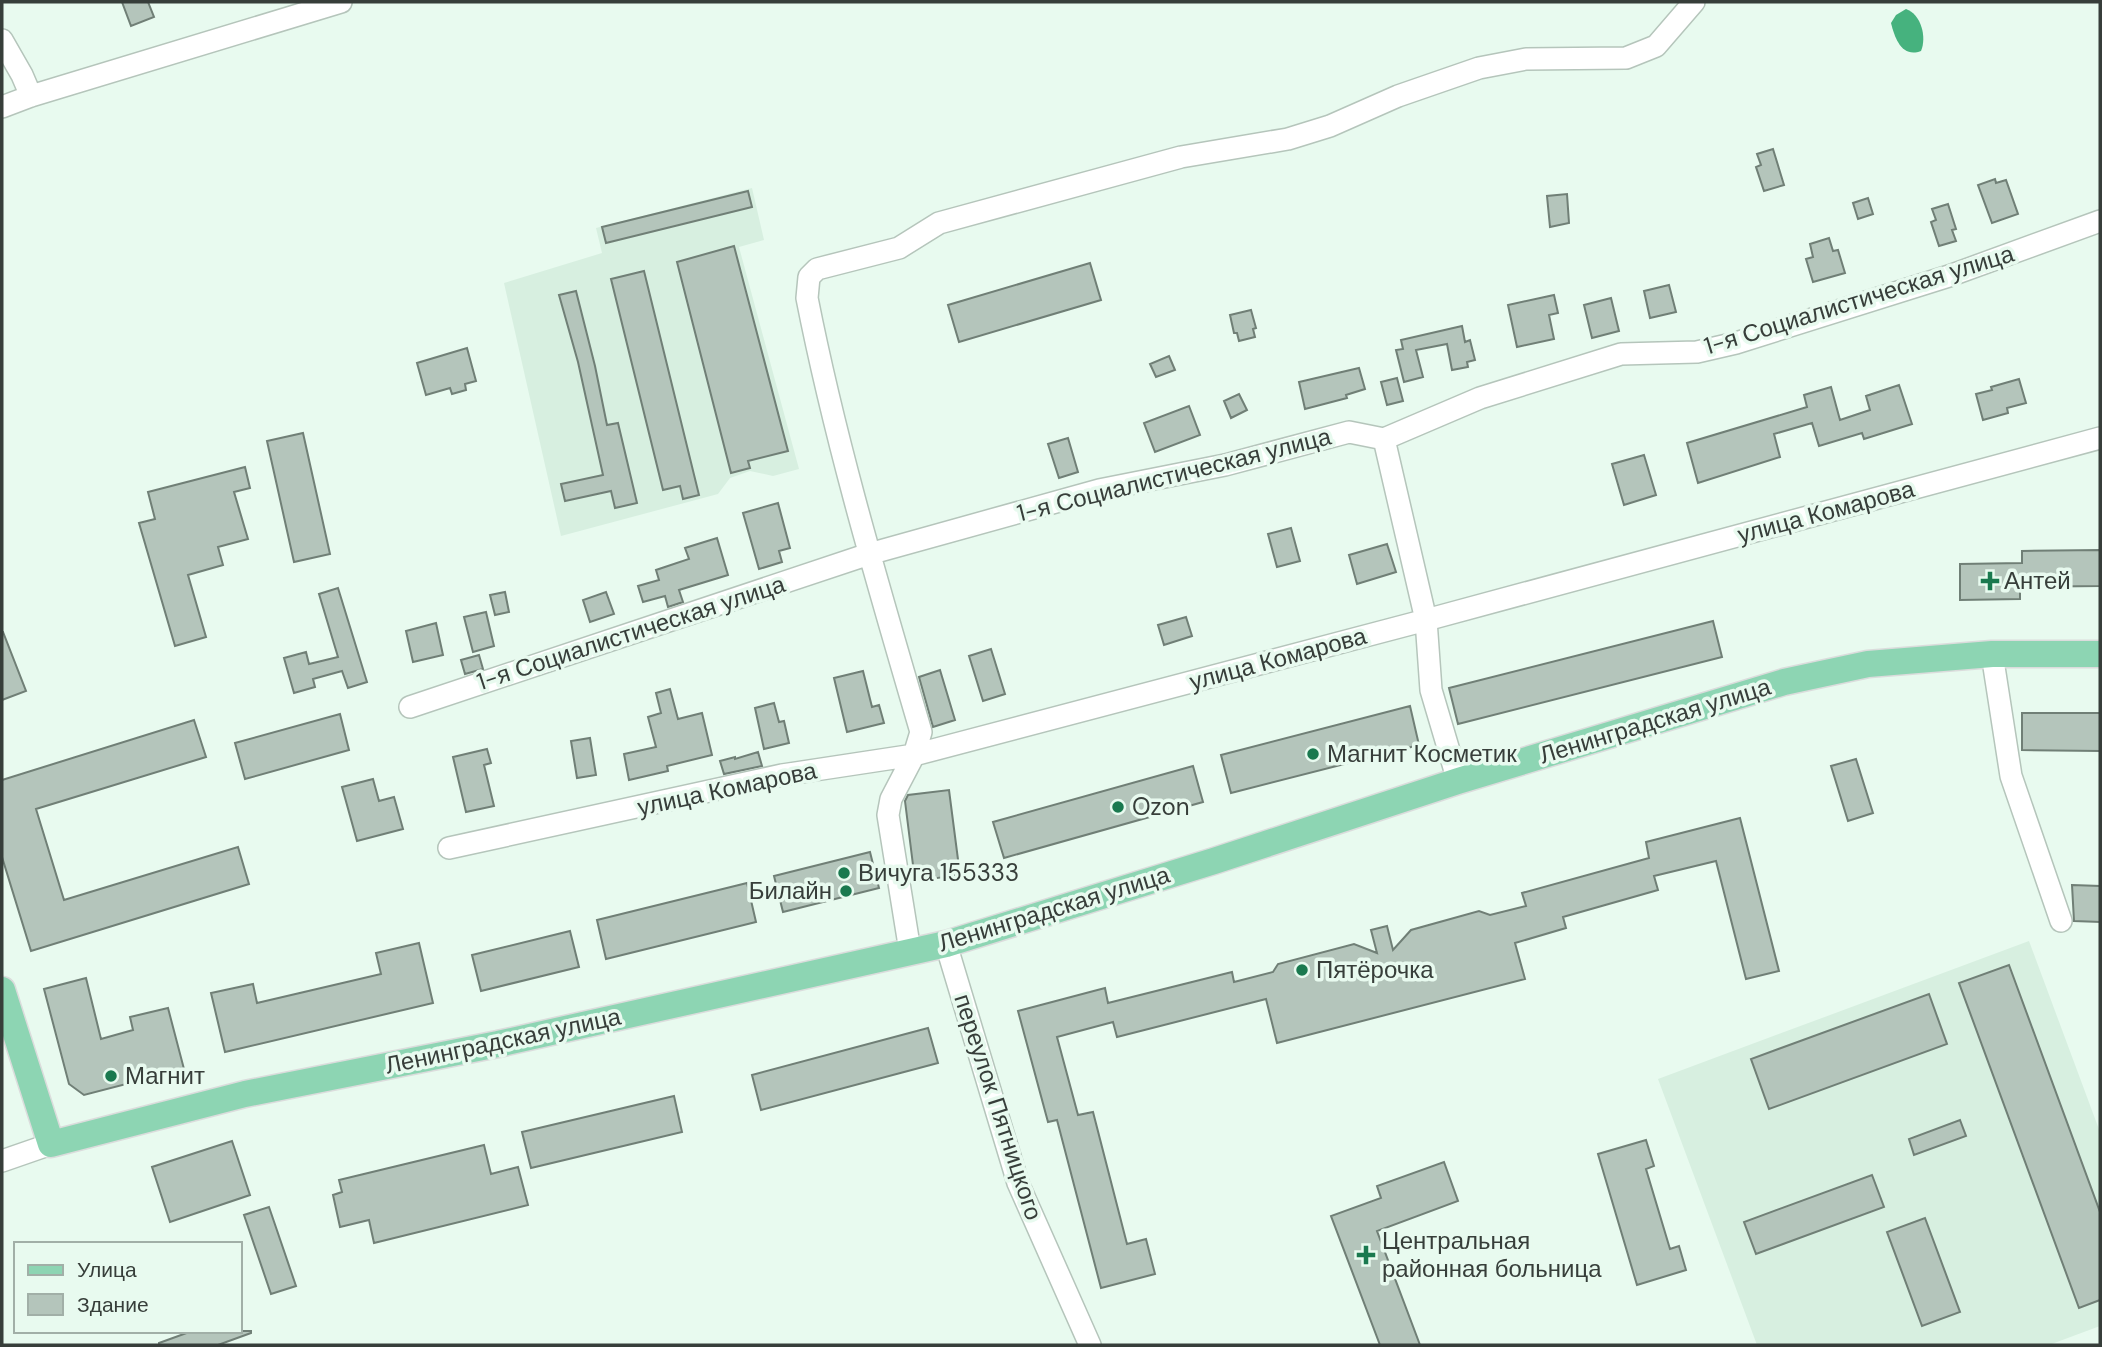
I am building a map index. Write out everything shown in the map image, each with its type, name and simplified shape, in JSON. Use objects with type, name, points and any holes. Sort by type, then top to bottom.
[{"type":"main road","name":"Ленинградская улица","points":[[51,1144],[245,1094],[498,1044],[946,944],[1214,861],[1458,781],[1784,682],[1868,664],[1992,654],[2100,654]]},
{"type":"main road","points":[[2,990],[51,1144]]},
{"type":"street","points":[[2,107],[30,96],[338,2]]},
{"type":"street","points":[[909,951],[888,815],[891,799],[914,755],[920,732],[869,554],[807,298],[809,277],[817,269],[899,248],[939,223],[1181,157],[1288,139],[1479,68],[1526,60],[1626,58],[1656,46],[1694,2]]},
{"type":"street","points":[[2,40],[22,75],[30,96]]},
{"type":"street","name":"1-я Социалистическая улица","points":[[410,707],[869,554],[1099,490],[1226,465],[1349,432],[1384,439],[1480,398],[1621,354],[1697,352],[1736,343],[1949,276],[2100,221]]},
{"type":"street","name":"улица Комарова","points":[[449,848],[782,775],[914,755],[2100,438]]},
{"type":"street","points":[[1384,439],[1426,620],[1431,690],[1458,781]]},
{"type":"street","points":[[1992,654],[2011,776],[2061,921]]},
{"type":"street","name":"переулок Пятницкого","points":[[946,944],[1018,1183],[1090,1345]]},
{"type":"street","name":"Ленинградская улица","points":[[2,1161],[51,1144]]},
{"type":"shaded area","points":[[1906,9],[1919,21],[1923,39],[1921,51],[1909,52],[1904,49],[1895,35],[1891,23],[1896,15]]},
{"type":"shaded area","points":[[752,188],[764,240],[739,247],[799,469],[773,476],[750,471],[730,478],[718,494],[561,536],[504,283],[602,253],[596,228]]},
{"type":"shaded area","points":[[2029,941],[2100,1132],[2100,1326],[2049,1345],[1757,1345],[1658,1079]]},
{"type":"building","points":[[122,2],[148,2],[154,17],[131,26]]},
{"type":"building","points":[[1773,149],[1784,185],[1764,191],[1756,167],[1761,165],[1757,154]]},
{"type":"building","points":[[1995,179],[1996,183],[2006,180],[2018,214],[1992,223],[1978,185]]},
{"type":"building","points":[[748,191],[752,207],[606,243],[602,227]]},
{"type":"building","points":[[1567,194],[1569,223],[1550,227],[1547,196]]},
{"type":"building","points":[[1868,198],[1873,214],[1858,219],[1853,203]]},
{"type":"building","points":[[1948,204],[1956,229],[1952,230],[1956,241],[1939,246],[1931,222],[1936,220],[1932,209]]},
{"type":"building","points":[[1829,238],[1833,251],[1838,250],[1845,273],[1813,282],[1806,259],[1813,257],[1810,244]]},
{"type":"building","points":[[734,246],[788,451],[748,461],[750,468],[731,473],[677,262]]},
{"type":"building","points":[[1090,263],[1101,300],[959,342],[948,305]]},
{"type":"building","points":[[644,271],[699,495],[683,499],[680,486],[663,490],[611,279]]},
{"type":"building","points":[[1669,285],[1676,312],[1650,318],[1644,291]]},
{"type":"building","points":[[576,291],[607,425],[618,423],[637,503],[615,508],[611,491],[565,501],[561,484],[603,475],[578,362],[559,295]]},
{"type":"building","points":[[1554,295],[1558,313],[1549,315],[1554,339],[1517,347],[1508,305]]},
{"type":"building","points":[[1611,298],[1619,331],[1592,338],[1584,305]]},
{"type":"building","points":[[1251,310],[1256,328],[1253,329],[1255,337],[1239,341],[1237,333],[1234,333],[1230,315]]},
{"type":"building","points":[[1462,326],[1465,342],[1470,340],[1475,360],[1467,362],[1468,367],[1452,370],[1447,344],[1416,350],[1423,377],[1404,382],[1396,350],[1403,349],[1401,340]]},
{"type":"building","points":[[467,348],[476,381],[465,384],[466,390],[452,394],[450,388],[426,395],[417,363]]},
{"type":"building","points":[[1169,356],[1175,370],[1156,377],[1150,364]]},
{"type":"building","points":[[1359,368],[1365,389],[1346,395],[1347,398],[1305,409],[1299,382]]},
{"type":"building","points":[[1397,378],[1403,401],[1387,405],[1381,382]]},
{"type":"building","points":[[2019,379],[2026,403],[2007,408],[2008,413],[1983,420],[1976,394]]},
{"type":"building","points":[[1899,385],[1912,424],[1864,439],[1862,433],[1819,446],[1812,423],[1774,434],[1780,457],[1698,483],[1687,443],[1807,407],[1804,395],[1831,387],[1840,420],[1870,410],[1866,396]]},
{"type":"building","points":[[1239,394],[1247,410],[1231,418],[1224,401]]},
{"type":"building","points":[[1189,406],[1200,435],[1155,452],[1144,423]]},
{"type":"building","points":[[303,433],[330,554],[294,562],[267,441]]},
{"type":"building","points":[[1068,438],[1078,472],[1059,478],[1048,444]]},
{"type":"building","points":[[1644,455],[1656,495],[1624,505],[1612,464]]},
{"type":"building","points":[[245,467],[250,488],[234,492],[248,539],[218,547],[223,565],[188,575],[206,637],[175,646],[139,523],[155,519],[148,492]]},
{"type":"building","points":[[778,503],[790,548],[779,551],[782,562],[759,569],[743,513]]},
{"type":"building","points":[[1291,528],[1300,561],[1277,567],[1268,534]]},
{"type":"building","points":[[717,538],[728,575],[679,590],[683,602],[668,607],[665,596],[643,602],[638,586],[659,580],[656,570],[689,559],[685,548]]},
{"type":"building","points":[[1387,544],[1396,572],[1357,584],[1349,555]]},
{"type":"building","points":[[2100,550],[2100,586],[2020,587],[2020,599],[1960,600],[1960,564],[2022,563],[2022,551]]},
{"type":"building","points":[[338,588],[367,682],[348,688],[342,671],[313,679],[315,687],[294,693],[284,658],[306,652],[309,664],[338,657],[319,594]]},
{"type":"building","points":[[505,592],[509,612],[495,615],[490,595]]},
{"type":"building","points":[[606,592],[614,614],[590,622],[583,600]]},
{"type":"building","points":[[486,612],[494,646],[473,652],[464,617]]},
{"type":"building","points":[[1186,617],[1192,636],[1164,645],[1158,625]]},
{"type":"building","points":[[1713,621],[1722,657],[1458,724],[1449,688]]},
{"type":"building","points":[[436,623],[443,655],[413,662],[406,631]]},
{"type":"building","points":[[2,632],[26,691],[2,700]]},
{"type":"building","points":[[991,649],[1005,694],[983,701],[969,656]]},
{"type":"building","points":[[479,655],[483,669],[465,674],[461,660]]},
{"type":"building","points":[[940,670],[955,720],[933,727],[919,677]]},
{"type":"building","points":[[863,671],[872,707],[879,705],[884,723],[847,732],[834,678]]},
{"type":"building","points":[[670,689],[678,719],[702,713],[712,755],[667,766],[668,771],[629,780],[624,754],[656,747],[648,717],[661,713],[656,693]]},
{"type":"building","points":[[774,703],[779,722],[784,721],[789,743],[764,749],[755,708]]},
{"type":"building","points":[[1410,706],[1419,745],[1231,793],[1221,755]]},
{"type":"building","points":[[2022,713],[2100,713],[2100,751],[2022,750]]},
{"type":"building","points":[[340,714],[349,750],[245,779],[235,743]]},
{"type":"building","points":[[194,720],[206,757],[36,809],[64,900],[238,847],[249,884],[31,951],[2,857],[2,780]]},
{"type":"building","points":[[590,738],[596,775],[577,778],[571,741]]},
{"type":"building","points":[[487,749],[491,763],[484,765],[494,806],[466,812],[453,757]]},
{"type":"building","points":[[758,752],[762,766],[724,774],[720,761]]},
{"type":"building","points":[[1856,759],[1873,813],[1848,821],[1831,766]]},
{"type":"building","points":[[1193,766],[1203,802],[1004,858],[993,822]]},
{"type":"building","points":[[373,779],[379,801],[394,797],[403,829],[357,841],[342,787]]},
{"type":"building","points":[[949,790],[960,875],[915,881],[905,801],[908,795]]},
{"type":"building","points":[[1740,818],[1779,971],[1746,979],[1716,861],[1654,876],[1658,890],[1563,917],[1566,928],[1515,943],[1525,979],[1277,1043],[1266,999],[1117,1037],[1113,1022],[1057,1037],[1078,1115],[1093,1112],[1127,1244],[1146,1239],[1155,1274],[1101,1288],[1057,1120],[1048,1122],[1018,1011],[1105,988],[1108,1003],[1232,972],[1234,982],[1273,972],[1278,964],[1354,944],[1377,953],[1371,930],[1387,926],[1393,950],[1411,930],[1479,911],[1490,915],[1526,906],[1522,893],[1649,858],[1646,842]]},
{"type":"building","points":[[870,852],[879,888],[783,912],[774,876]]},
{"type":"building","points":[[747,883],[756,922],[606,959],[597,920]]},
{"type":"building","points":[[2072,885],[2100,886],[2100,922],[2074,921]]},
{"type":"building","points":[[570,931],[579,967],[481,991],[472,955]]},
{"type":"building","points":[[419,943],[433,1003],[225,1052],[211,993],[253,984],[257,1003],[381,974],[376,953]]},
{"type":"building","points":[[2009,965],[2100,1212],[2100,1300],[2079,1308],[1959,983]]},
{"type":"building","points":[[86,978],[101,1039],[133,1030],[130,1017],[168,1008],[184,1069],[84,1095],[69,1084],[44,989]]},
{"type":"building","points":[[1929,994],[1947,1044],[1769,1109],[1751,1059]]},
{"type":"building","points":[[928,1028],[938,1063],[761,1110],[752,1075]]},
{"type":"building","points":[[674,1096],[682,1132],[531,1168],[522,1132]]},
{"type":"building","points":[[1960,1120],[1966,1136],[1914,1155],[1909,1139]]},
{"type":"building","points":[[1646,1140],[1654,1166],[1646,1169],[1670,1249],[1679,1246],[1686,1270],[1637,1285],[1598,1154]]},
{"type":"building","points":[[232,1141],[250,1195],[170,1222],[152,1167]]},
{"type":"building","points":[[484,1145],[491,1174],[518,1167],[528,1205],[374,1243],[369,1220],[340,1227],[333,1195],[342,1192],[339,1180]]},
{"type":"building","name":"Центральная районная больница","points":[[1444,1162],[1458,1201],[1377,1231],[1420,1345],[1380,1345],[1331,1216],[1381,1198],[1377,1186]]},
{"type":"building","points":[[1872,1175],[1884,1207],[1756,1254],[1744,1222]]},
{"type":"building","points":[[269,1207],[296,1286],[271,1294],[244,1215]]},
{"type":"building","points":[[1925,1218],[1960,1312],[1922,1326],[1887,1232]]},
{"type":"building","points":[[251,1331],[218,1345],[159,1343],[186,1333]]},
{"type":"place","name":"Антей","points":[[1990,581]]},
{"type":"place","name":"Магнит Косметик","points":[[1313,754]]},
{"type":"place","name":"Ozon","points":[[1118,807]]},
{"type":"place","name":"Вичуга 155333","points":[[844,873]]},
{"type":"place","name":"Билайн","points":[[846,891]]},
{"type":"place","name":"Пятёрочка","points":[[1302,970]]},
{"type":"place","name":"Магнит","points":[[111,1076]]},
{"type":"place","name":"Центральная районная больница","points":[[1366,1255]]}]
